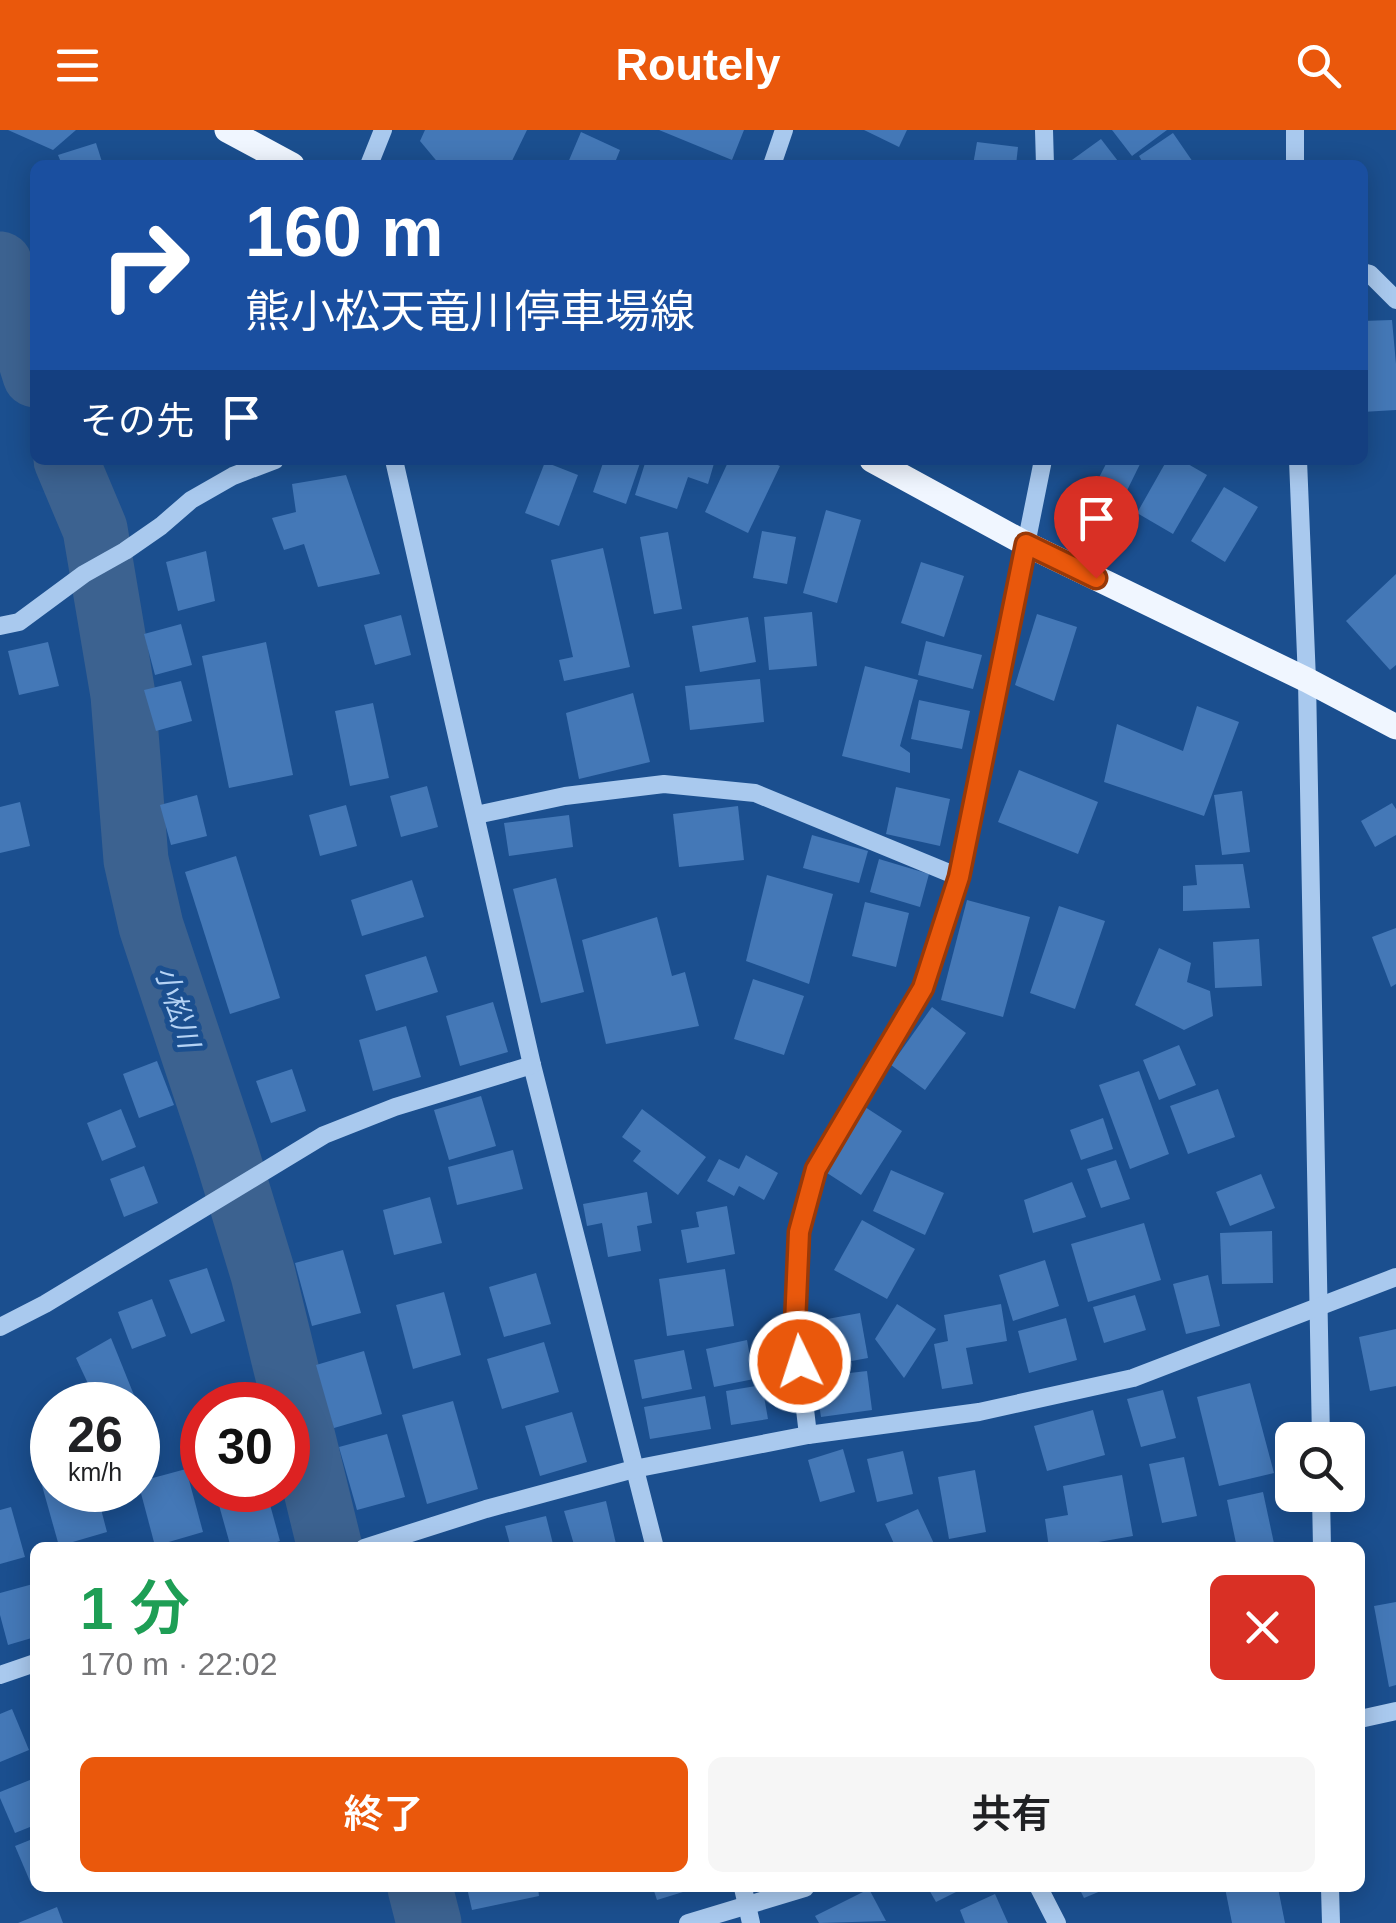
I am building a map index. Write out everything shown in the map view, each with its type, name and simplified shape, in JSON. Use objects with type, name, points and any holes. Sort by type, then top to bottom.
[{"type":"main road","points":[[226,130],[281,160]]},
{"type":"main road","points":[[881,465],[1026,544],[1396,727]]},
{"type":"street","points":[[370,160],[383,130]]},
{"type":"street","points":[[774,160],[784,130]]},
{"type":"street","points":[[1044,130],[1045,160]]},
{"type":"street","points":[[1295,130],[1296,160]]},
{"type":"street","points":[[1368,274],[1396,300]]},
{"type":"street","points":[[395,465],[532,1064],[654,1542]]},
{"type":"street","points":[[808,1435],[795,1324],[799,1232],[816,1169],[923,988],[959,877],[1042,465]]},
{"type":"street","points":[[1298,465],[1307,680],[1320,1422]]},
{"type":"street","points":[[0,626],[19,622],[243,466]]},
{"type":"street","points":[[476,815],[565,796],[664,784],[754,793],[959,877]]},
{"type":"street","points":[[0,1327],[45,1304],[324,1135],[394,1107],[532,1064]]},
{"type":"street","points":[[383,1542],[634,1469],[808,1435],[979,1412],[1133,1378],[1396,1277]]},
{"type":"street","points":[[1321,1512],[1322,1542]]},
{"type":"street","points":[[0,1675],[30,1665]]},
{"type":"street","points":[[1365,1717],[1396,1710]]},
{"type":"street","points":[[688,1923],[791,1892]]},
{"type":"street","points":[[1040,1892],[1056,1923]]},
{"type":"street","points":[[1330,1892],[1331,1923]]},
{"type":"street","points":[[747,1905],[766,1923]]},
{"type":"building","points":[[8,130],[76,130],[53,150]]},
{"type":"building","points":[[425,130],[527,130],[512,160],[436,160],[420,141]]},
{"type":"building","points":[[659,130],[744,130],[732,160]]},
{"type":"building","points":[[864,130],[907,130],[899,147]]},
{"type":"building","points":[[1112,130],[1167,130],[1132,156]]},
{"type":"building","points":[[581,132],[620,150],[616,160],[569,160]]},
{"type":"building","points":[[1173,133],[1192,160],[1141,160],[1139,156]]},
{"type":"building","points":[[1101,139],[1117,160],[1072,160]]},
{"type":"building","points":[[977,142],[1018,147],[1017,160],[974,160]]},
{"type":"building","points":[[96,143],[101,160],[60,160],[58,155]]},
{"type":"building","points":[[1392,320],[1396,410],[1368,412],[1368,321]]},
{"type":"building","points":[[544,465],[578,475],[559,526],[525,513]]},
{"type":"building","points":[[602,465],[639,465],[626,504],[593,492]]},
{"type":"building","points":[[644,465],[714,465],[708,484],[688,477],[677,509],[635,495]]},
{"type":"building","points":[[727,465],[780,466],[748,533],[705,512]]},
{"type":"building","points":[[1105,465],[1140,465],[1112,521],[1084,507]]},
{"type":"building","points":[[1164,465],[1190,465],[1207,475],[1173,534],[1137,513]]},
{"type":"building","points":[[346,475],[380,574],[318,587],[304,544],[284,550],[272,518],[296,512],[292,484]]},
{"type":"building","points":[[1224,487],[1258,507],[1225,562],[1191,541]]},
{"type":"building","points":[[826,510],[861,520],[837,603],[803,593]]},
{"type":"building","points":[[762,531],[796,537],[787,584],[753,578]]},
{"type":"building","points":[[668,532],[682,609],[654,614],[640,537]]},
{"type":"building","points":[[603,548],[630,667],[564,681],[559,660],[573,657],[551,560]]},
{"type":"building","points":[[206,551],[215,601],[178,611],[166,562]]},
{"type":"building","points":[[921,562],[964,576],[944,637],[901,623]]},
{"type":"building","points":[[1396,574],[1396,665],[1390,670],[1346,621]]},
{"type":"building","points":[[812,612],[817,666],[769,670],[764,617]]},
{"type":"building","points":[[1037,614],[1077,627],[1054,701],[1015,685]]},
{"type":"building","points":[[401,615],[411,655],[375,665],[364,625]]},
{"type":"building","points":[[748,617],[756,662],[700,672],[692,626]]},
{"type":"building","points":[[181,624],[192,665],[155,675],[144,634]]},
{"type":"building","points":[[926,641],[982,655],[973,689],[918,675]]},
{"type":"building","points":[[48,642],[59,686],[19,695],[8,651]]},
{"type":"building","points":[[266,642],[293,775],[229,788],[202,656]]},
{"type":"building","points":[[865,666],[918,680],[900,746],[910,753],[910,773],[842,756]]},
{"type":"building","points":[[760,679],[764,722],[690,730],[685,686]]},
{"type":"building","points":[[181,681],[192,721],[156,731],[144,690]]},
{"type":"building","points":[[633,693],[650,762],[579,779],[566,713]]},
{"type":"building","points":[[919,700],[970,711],[962,749],[911,739]]},
{"type":"building","points":[[373,703],[389,778],[350,786],[335,711]]},
{"type":"building","points":[[1197,706],[1239,722],[1204,816],[1104,782],[1117,724],[1183,751]]},
{"type":"building","points":[[1019,770],[1098,802],[1078,854],[998,822]]},
{"type":"building","points":[[427,786],[438,827],[401,837],[390,796]]},
{"type":"building","points":[[896,787],[950,799],[940,846],[886,834]]},
{"type":"building","points":[[1242,791],[1250,852],[1222,855],[1214,795]]},
{"type":"building","points":[[197,795],[207,836],[171,845],[160,805]]},
{"type":"building","points":[[20,802],[30,846],[0,853],[0,807]]},
{"type":"building","points":[[1392,803],[1396,809],[1396,835],[1375,847],[1361,821]]},
{"type":"building","points":[[346,805],[357,846],[320,856],[309,815]]},
{"type":"building","points":[[738,806],[744,860],[679,867],[673,814]]},
{"type":"building","points":[[569,815],[573,847],[509,856],[504,823]]},
{"type":"building","points":[[812,835],[868,851],[859,883],[803,868]]},
{"type":"building","points":[[236,856],[280,998],[230,1014],[185,872]]},
{"type":"building","points":[[879,859],[929,874],[920,907],[870,892]]},
{"type":"building","points":[[1243,864],[1250,908],[1183,911],[1183,886],[1197,885],[1195,865]]},
{"type":"building","points":[[767,875],[833,894],[809,984],[746,961]]},
{"type":"building","points":[[556,878],[584,992],[541,1003],[513,889]]},
{"type":"building","points":[[412,880],[424,917],[362,936],[351,900]]},
{"type":"building","points":[[967,900],[1030,917],[1003,1017],[941,1000]]},
{"type":"building","points":[[865,902],[909,913],[896,967],[852,956]]},
{"type":"building","points":[[1059,906],[1105,921],[1075,1009],[1030,993]]},
{"type":"building","points":[[657,917],[672,976],[685,972],[699,1026],[606,1044],[582,940]]},
{"type":"building","points":[[1396,928],[1396,984],[1391,987],[1372,937]]},
{"type":"building","points":[[1259,939],[1262,986],[1215,988],[1213,942]]},
{"type":"building","points":[[1159,948],[1191,963],[1187,982],[1210,991],[1213,1016],[1184,1030],[1135,1005]]},
{"type":"building","points":[[426,956],[438,992],[376,1011],[365,975]]},
{"type":"building","points":[[753,979],[804,996],[784,1055],[734,1039]]},
{"type":"building","points":[[493,1002],[508,1052],[460,1066],[446,1016]]},
{"type":"building","points":[[932,1007],[966,1033],[925,1090],[891,1065]]},
{"type":"building","points":[[406,1026],[421,1077],[373,1091],[359,1040]]},
{"type":"building","points":[[1179,1045],[1196,1085],[1159,1100],[1143,1060]]},
{"type":"building","points":[[157,1061],[174,1105],[139,1118],[123,1074]]},
{"type":"building","points":[[292,1069],[306,1111],[271,1123],[256,1081]]},
{"type":"building","points":[[1139,1071],[1169,1154],[1130,1169],[1099,1085]]},
{"type":"building","points":[[1218,1089],[1235,1137],[1188,1154],[1170,1106]]},
{"type":"building","points":[[481,1096],[496,1146],[449,1160],[434,1110]]},
{"type":"building","points":[[865,1107],[902,1131],[861,1195],[824,1171]]},
{"type":"building","points":[[121,1109],[136,1147],[102,1161],[87,1123]]},
{"type":"building","points":[[642,1109],[706,1157],[678,1195],[633,1161],[641,1151],[622,1137]]},
{"type":"building","points":[[1103,1118],[1113,1149],[1081,1160],[1070,1130]]},
{"type":"building","points":[[513,1150],[523,1189],[457,1205],[448,1167]]},
{"type":"building","points":[[746,1155],[778,1173],[764,1200],[739,1186],[734,1196],[707,1181],[719,1159],[739,1169]]},
{"type":"building","points":[[1116,1160],[1130,1199],[1101,1208],[1087,1169]]},
{"type":"building","points":[[144,1166],[158,1203],[124,1217],[110,1179]]},
{"type":"building","points":[[891,1170],[944,1193],[925,1235],[873,1211]]},
{"type":"building","points":[[1261,1174],[1275,1208],[1230,1226],[1216,1192]]},
{"type":"building","points":[[1072,1182],[1086,1217],[1033,1233],[1024,1200]]},
{"type":"building","points":[[647,1192],[652,1223],[637,1226],[641,1251],[608,1257],[602,1223],[587,1226],[583,1204]]},
{"type":"building","points":[[430,1197],[442,1243],[394,1255],[383,1210]]},
{"type":"building","points":[[727,1206],[735,1254],[687,1263],[681,1230],[699,1227],[696,1212]]},
{"type":"building","points":[[862,1220],[915,1249],[887,1299],[834,1270]]},
{"type":"building","points":[[1144,1223],[1161,1280],[1088,1302],[1071,1244]]},
{"type":"building","points":[[1272,1231],[1273,1283],[1222,1284],[1220,1233]]},
{"type":"building","points":[[343,1250],[361,1313],[312,1326],[295,1263]]},
{"type":"building","points":[[1045,1260],[1059,1306],[1013,1321],[999,1275]]},
{"type":"building","points":[[207,1268],[225,1321],[191,1334],[169,1280]]},
{"type":"building","points":[[725,1269],[734,1326],[667,1336],[659,1279]]},
{"type":"building","points":[[536,1273],[551,1324],[504,1337],[489,1287]]},
{"type":"building","points":[[1208,1275],[1220,1326],[1186,1334],[1173,1284]]},
{"type":"building","points":[[444,1292],[461,1355],[413,1369],[396,1305]]},
{"type":"building","points":[[1135,1295],[1146,1330],[1104,1343],[1093,1307]]},
{"type":"building","points":[[152,1299],[166,1336],[132,1349],[118,1312]]},
{"type":"building","points":[[897,1304],[936,1329],[904,1378],[875,1339]]},
{"type":"building","points":[[1001,1304],[1007,1341],[966,1348],[973,1384],[942,1389],[934,1344],[948,1341],[944,1315]]},
{"type":"building","points":[[860,1313],[868,1358],[808,1369],[800,1324]]},
{"type":"building","points":[[1066,1318],[1077,1360],[1029,1373],[1018,1331]]},
{"type":"building","points":[[1396,1329],[1396,1386],[1370,1391],[1359,1337]]},
{"type":"building","points":[[111,1338],[129,1382],[87,1382],[76,1358]]},
{"type":"building","points":[[747,1340],[754,1379],[714,1387],[706,1349]]},
{"type":"building","points":[[544,1342],[559,1392],[502,1409],[487,1359]]},
{"type":"building","points":[[684,1350],[692,1389],[642,1399],[634,1360]]},
{"type":"building","points":[[364,1351],[382,1414],[334,1428],[316,1365]]},
{"type":"building","points":[[867,1371],[872,1410],[821,1417],[815,1377]]},
{"type":"building","points":[[1250,1383],[1274,1473],[1219,1486],[1197,1397]]},
{"type":"building","points":[[762,1385],[768,1419],[731,1425],[726,1391]]},
{"type":"building","points":[[1163,1390],[1176,1438],[1141,1447],[1127,1399]]},
{"type":"building","points":[[705,1396],[711,1429],[650,1439],[644,1407]]},
{"type":"building","points":[[453,1401],[478,1489],[427,1504],[402,1415]]},
{"type":"building","points":[[1093,1410],[1105,1455],[1047,1471],[1034,1426]]},
{"type":"building","points":[[572,1412],[587,1462],[540,1476],[525,1426]]},
{"type":"building","points":[[387,1434],[405,1497],[357,1510],[339,1447]]},
{"type":"building","points":[[843,1449],[855,1492],[820,1502],[808,1460]]},
{"type":"building","points":[[903,1451],[913,1494],[877,1502],[867,1459]]},
{"type":"building","points":[[1184,1457],[1197,1516],[1162,1523],[1149,1464]]},
{"type":"building","points":[[975,1470],[986,1532],[949,1539],[938,1477]]},
{"type":"building","points":[[180,1471],[180,1512],[198,1512],[203,1532],[154,1542],[146,1512],[160,1512],[160,1476]]},
{"type":"building","points":[[1122,1475],[1133,1536],[1098,1542],[1048,1542],[1045,1519],[1068,1515],[1063,1486]]},
{"type":"building","points":[[1263,1492],[1274,1542],[1236,1542],[1227,1500]]},
{"type":"building","points":[[606,1501],[616,1542],[573,1542],[564,1511]]},
{"type":"building","points":[[11,1507],[25,1557],[0,1564],[0,1510]]},
{"type":"building","points":[[918,1509],[933,1542],[893,1542],[885,1524]]},
{"type":"building","points":[[49,1512],[102,1512],[107,1532],[58,1542]]},
{"type":"building","points":[[221,1512],[272,1512],[280,1541],[229,1542]]},
{"type":"building","points":[[546,1516],[552,1542],[509,1542],[505,1526]]},
{"type":"building","points":[[30,1585],[30,1638],[8,1645],[0,1615],[0,1593]]},
{"type":"building","points":[[1396,1602],[1396,1685],[1389,1687],[1374,1606]]},
{"type":"building","points":[[12,1709],[29,1750],[0,1762],[0,1714]]},
{"type":"building","points":[[30,1780],[30,1827],[15,1833],[0,1792]]},
{"type":"building","points":[[30,1840],[30,1881],[15,1846]]},
{"type":"building","points":[[468,1892],[538,1892],[539,1896],[472,1910]]},
{"type":"building","points":[[654,1892],[683,1892],[657,1900]]},
{"type":"building","points":[[863,1892],[871,1892],[886,1921],[819,1923],[815,1916]]},
{"type":"building","points":[[930,1892],[956,1892],[936,1902]]},
{"type":"building","points":[[1226,1892],[1279,1892],[1285,1923],[1232,1923]]},
{"type":"building","points":[[995,1894],[1008,1923],[965,1923],[960,1910]]},
{"type":"building","points":[[57,1907],[63,1923],[18,1923]]},
{"type":"waterway","name":"小松川","points":[[0,264],[30,359]]},
{"type":"waterway","name":"小松川","points":[[68,465],[95,529],[123,695],[136,860],[151,926],[263,1274],[329,1542]]},
{"type":"waterway","name":"小松川","points":[[421,1892],[429,1923]]},
{"type":"route","points":[[800,1362],[795,1324],[799,1232],[816,1169],[923,988],[959,877],[1026,544],[1096,578]]}]
